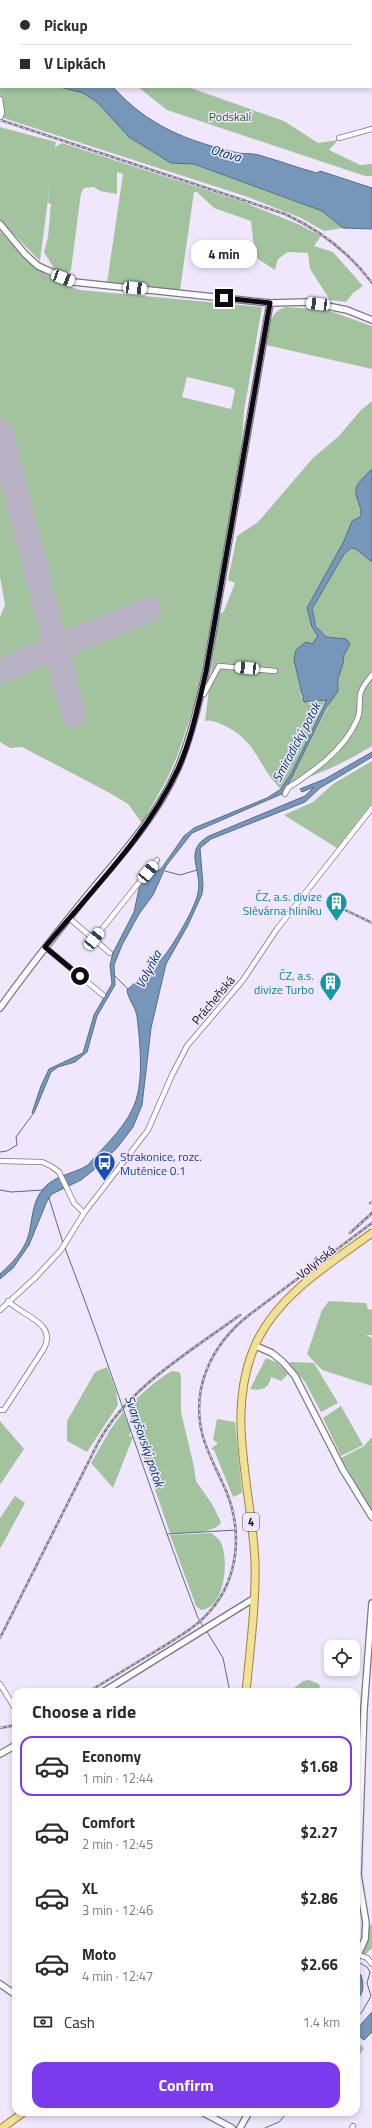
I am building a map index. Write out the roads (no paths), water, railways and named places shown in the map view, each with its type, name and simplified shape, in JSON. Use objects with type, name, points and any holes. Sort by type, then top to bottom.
[{"type":"main road","name":"Volyňská","points":[[256,1346],[277,1311],[306,1283],[372,1233]]},
{"type":"main road","name":"4","points":[[246,1688],[253,1599],[254,1553],[240,1420],[242,1389],[256,1346]]},
{"type":"main road","points":[[2,2128],[18,2116]]},
{"type":"street","points":[[0,99],[2,113],[0,118]]},
{"type":"street","points":[[339,138],[372,129]]},
{"type":"street","points":[[0,224],[38,266],[74,282],[270,303],[308,302],[347,310],[372,320]]},
{"type":"street","points":[[0,1008],[45,947],[128,846],[160,803],[178,769],[192,731],[201,693],[270,303]]},
{"type":"street","points":[[201,693],[204,694],[219,666],[275,671]]},
{"type":"street","points":[[284,794],[288,788],[321,765],[348,736],[358,719],[361,707],[360,694],[372,674]]},
{"type":"street","name":"Prácheňská","points":[[0,1310],[42,1271],[62,1248],[84,1213],[146,1134],[172,1074],[187,1046],[242,980],[277,929],[372,808]]},
{"type":"street","points":[[94,939],[157,860]]},
{"type":"street","points":[[69,918],[110,953]]},
{"type":"street","points":[[45,947],[103,995]]},
{"type":"street","points":[[0,1161],[45,1163],[54,1168],[60,1174],[75,1205],[84,1213]]},
{"type":"street","points":[[0,1410],[4,1410],[43,1350],[47,1339],[46,1331],[42,1324],[8,1302]]},
{"type":"street","points":[[256,1346],[272,1353],[283,1362],[295,1376],[343,1470],[372,1517]]},
{"type":"street","points":[[109,1688],[202,1632],[253,1599]]},
{"type":"street","points":[[360,1820],[364,1709],[372,1603]]},
{"type":"street","points":[[0,1684],[12,1704]]},
{"type":"street","points":[[0,1754],[12,1747]]},
{"type":"street","points":[[360,1888],[366,1923],[365,1939],[360,1950]]},
{"type":"street","points":[[360,1957],[367,1958],[372,1954]]},
{"type":"street","points":[[367,1958],[372,1964]]},
{"type":"street","points":[[0,1984],[12,1992]]},
{"type":"street","points":[[210,2116],[232,2128]]},
{"type":"street","points":[[240,2128],[247,2116]]},
{"type":"water","name":"Otava","points":[[64,88],[114,88],[126,101],[154,122],[185,137],[238,153],[259,155],[317,173],[320,171],[372,188],[372,229],[343,228],[322,211],[194,164],[171,163],[129,137],[97,102],[83,93]]},
{"type":"water","points":[[372,469],[372,562],[356,549],[351,548],[344,554],[312,609],[316,626],[326,637],[346,639],[350,644],[344,655],[338,679],[338,691],[326,708],[284,793],[192,833],[166,866],[153,895],[139,914],[122,945],[114,965],[115,985],[97,1016],[87,1052],[75,1062],[58,1067],[51,1072],[34,1113],[32,1113],[41,1086],[49,1069],[83,1053],[94,1015],[112,984],[110,965],[113,953],[134,912],[140,884],[148,876],[161,869],[184,836],[194,828],[267,798],[281,789],[292,772],[327,700],[304,702],[294,660],[296,650],[306,642],[312,644],[318,636],[312,627],[307,608],[344,541],[352,521],[360,517],[361,510],[356,496],[356,489],[360,481]]},
{"type":"water","points":[[372,752],[372,757],[320,788],[305,802],[211,839],[200,848],[203,885],[202,894],[188,925],[166,964],[151,1028],[142,1105],[133,1127],[117,1148],[96,1168],[81,1180],[52,1194],[47,1201],[29,1245],[13,1268],[0,1279],[0,1274],[16,1257],[26,1242],[30,1231],[35,1205],[40,1193],[48,1184],[59,1177],[88,1165],[123,1125],[132,1110],[139,1089],[140,1051],[137,1016],[127,990],[161,960],[174,942],[189,916],[198,893],[199,885],[195,855],[201,842],[209,836],[305,796],[314,787],[302,792],[300,789],[325,779]]},
{"type":"water","points":[[360,1974],[363,1982],[360,1996]]},
{"type":"water","points":[[372,2012],[372,2032],[364,2040],[360,2037],[360,2027]]},
{"type":"waterway","points":[[165,871],[180,875],[197,870]]},
{"type":"waterway","points":[[114,975],[128,989]]},
{"type":"waterway","name":"Smiradický potok","points":[[0,1152],[7,1151],[17,1145],[16,1137],[33,1114]]},
{"type":"waterway","points":[[0,1190],[11,1192],[43,1190]]},
{"type":"waterway","name":"Svaryšovský potok","points":[[49,1198],[63,1243]]},
{"type":"waterway","name":"Svaryšovský potok","points":[[65,1248],[181,1572],[198,1618],[204,1628]]},
{"type":"waterway","points":[[167,1534],[236,1530]]},
{"type":"waterway","name":"Svaryšovský potok","points":[[206,1630],[223,1658],[229,1688]]},
{"type":"waterway","name":"Svaryšovský potok","points":[[360,1963],[367,1967],[370,1972],[367,1983],[371,1996],[360,2014]]},
{"type":"waterway","name":"Svaryšovský potok","points":[[265,2128],[279,2122],[284,2116]]},
{"type":"railway","points":[[0,120],[285,214],[310,227],[333,243],[354,261],[372,283]]},
{"type":"railway","points":[[337,906],[372,923]]},
{"type":"railway","points":[[350,1233],[372,1213]]},
{"type":"railway","points":[[95,1688],[192,1628],[211,1610],[227,1583],[235,1554],[235,1523],[227,1493],[205,1444],[200,1419],[199,1402],[202,1385],[214,1354],[224,1340],[249,1315],[372,1223]]},
{"type":"railway","points":[[0,1638],[98,1443],[111,1423],[126,1405],[162,1372],[240,1315]]},
{"type":"railway","points":[[0,1728],[12,1726]]},
{"type":"place","name":"ČZ, a.s. divize Slévárna hliníku","points":[[337,922]]},
{"type":"place","name":"ČZ, a.s. divize Turbo","points":[[330,1002]]},
{"type":"place","name":"Strakonice, rozc. Mutěnice 0.1","points":[[104,1182]]},
{"type":"park label","name":"Podskalí","points":[[230,116]]},
{"type":"water label","name":"Volyňka","points":[[148,969]]}]
